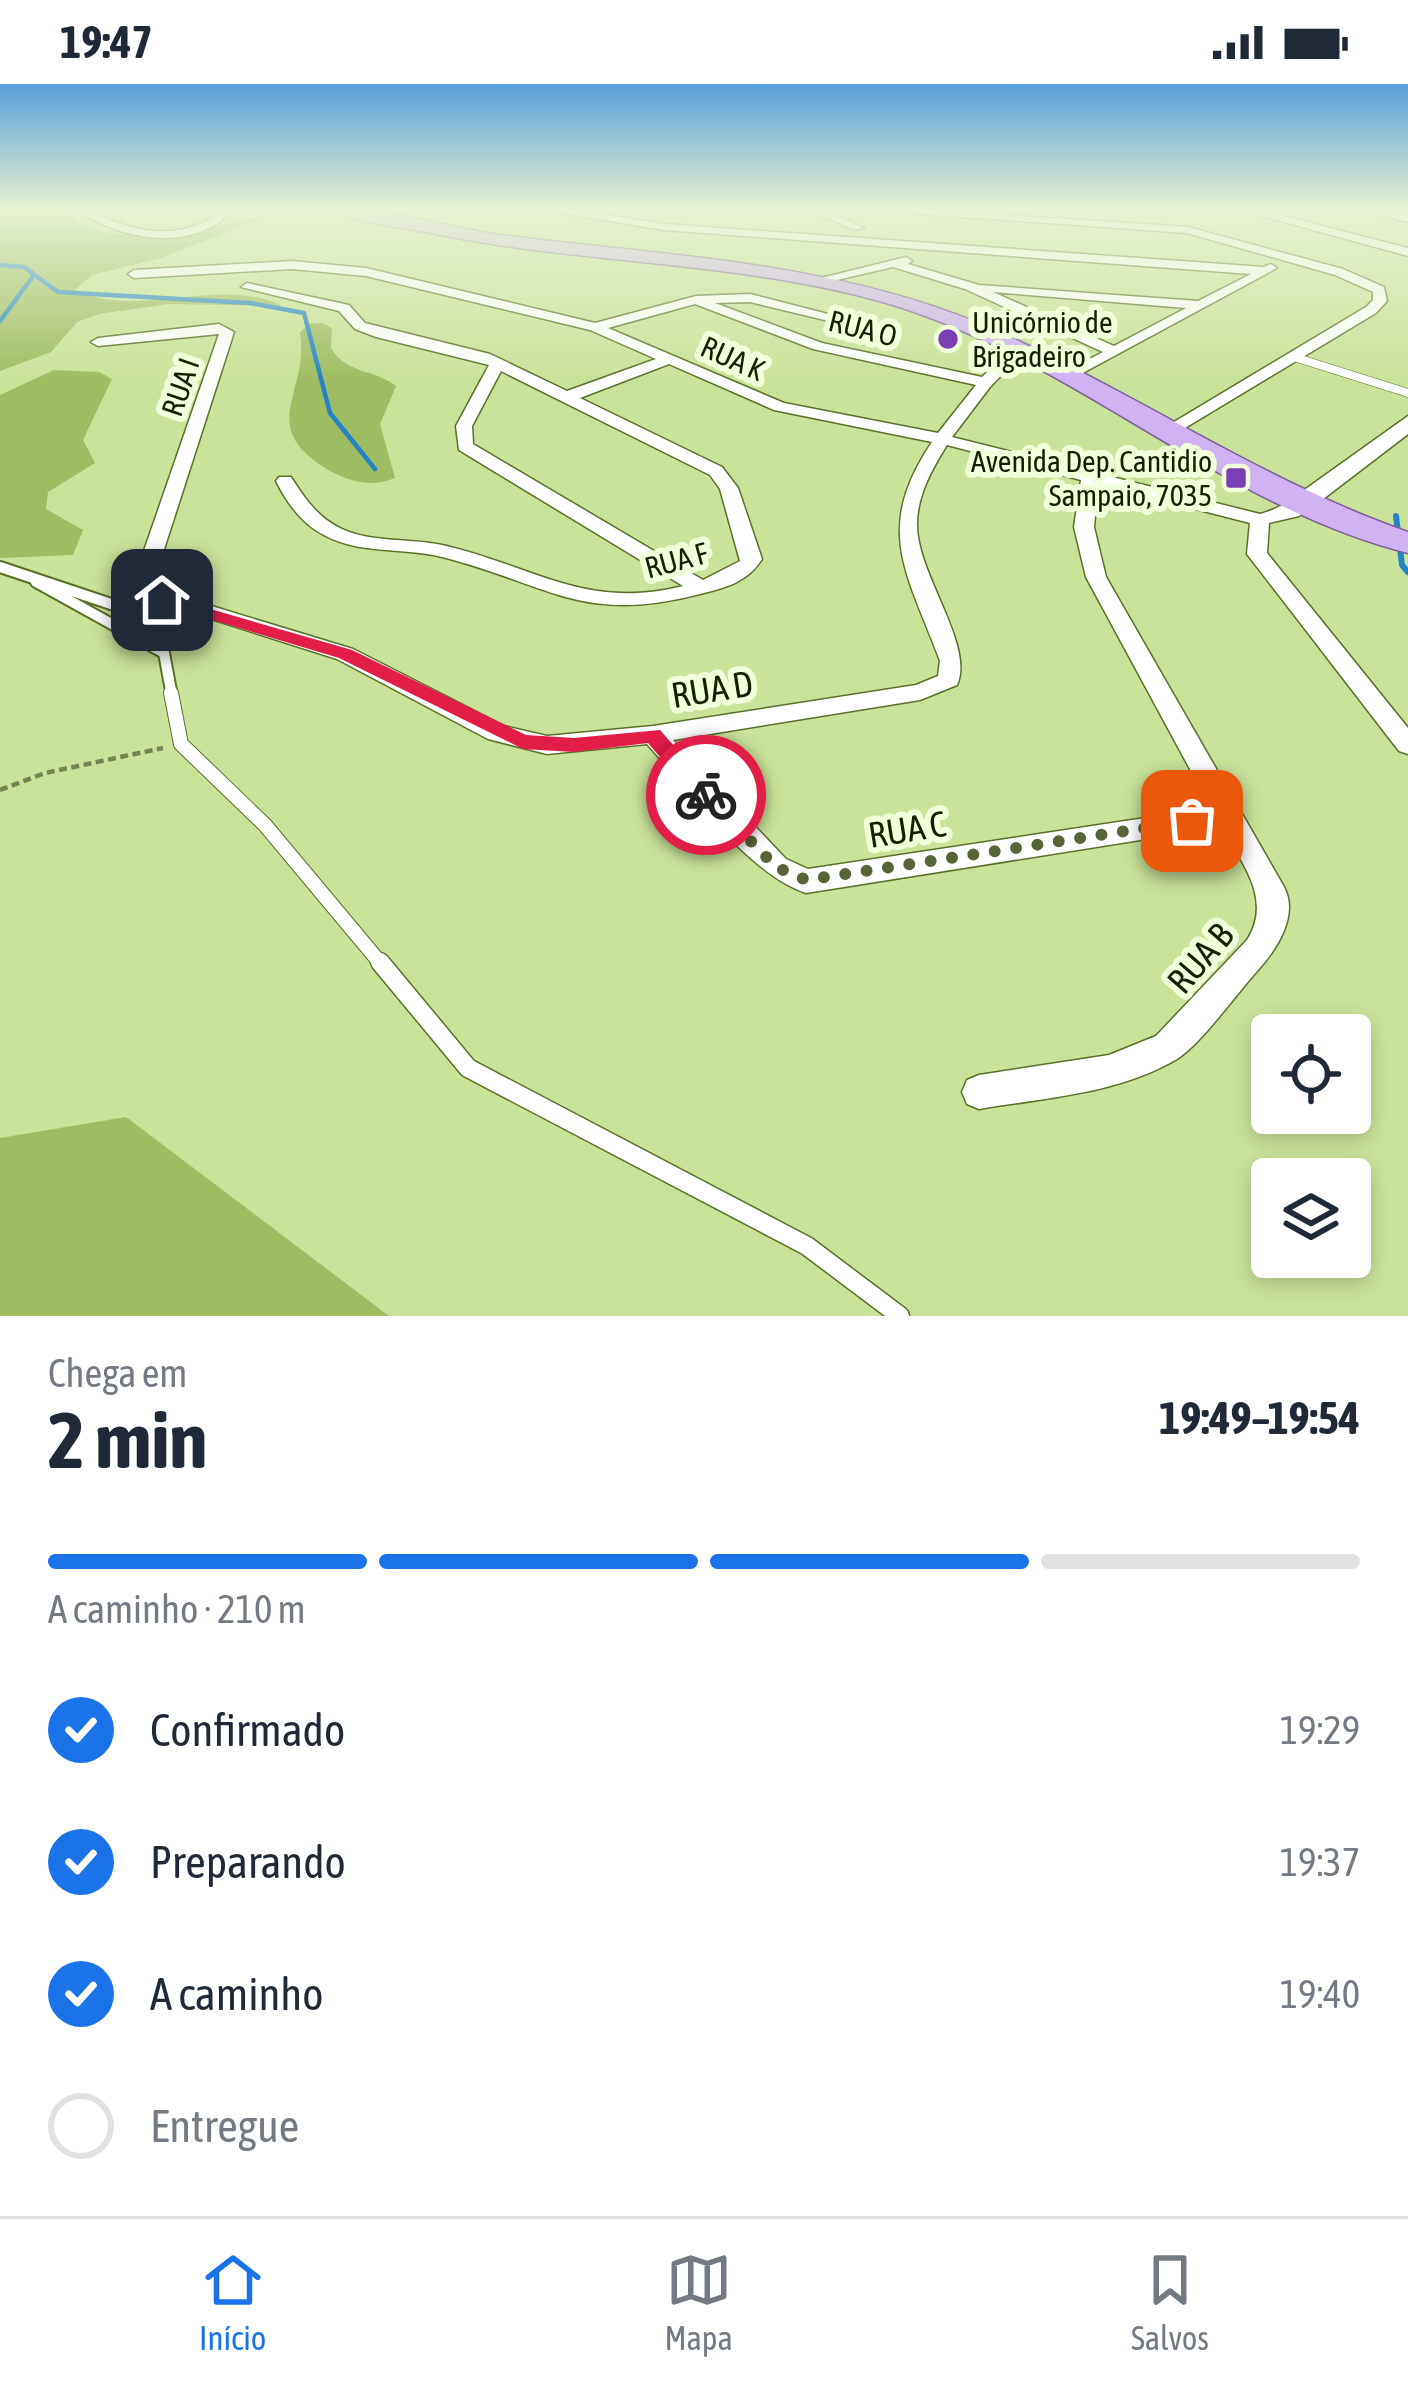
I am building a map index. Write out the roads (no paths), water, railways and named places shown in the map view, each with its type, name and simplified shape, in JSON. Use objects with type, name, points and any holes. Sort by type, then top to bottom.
[{"type":"main road","points":[[699,265],[815,280],[934,312],[1305,501],[1408,543]]},
{"type":"street","points":[[815,280],[843,270],[882,265]]},
{"type":"street","points":[[900,265],[970,286],[1111,350]]},
{"type":"street","points":[[1198,265],[1267,271]]},
{"type":"street","points":[[1066,376],[1276,265]]},
{"type":"street","points":[[1170,432],[1371,310],[1382,295],[1352,276],[1315,265]]},
{"type":"street","name":"RUA K","points":[[134,274],[334,266],[595,326],[780,407],[942,439],[1260,520]]},
{"type":"street","name":"RUA F","points":[[247,286],[347,310],[368,330],[497,363],[724,479],[752,559],[742,572],[701,587],[616,604],[581,601],[457,555],[338,535],[296,503],[285,481]]},
{"type":"street","points":[[970,286],[1197,305]]},
{"type":"street","points":[[595,326],[696,300],[743,297],[884,330]]},
{"type":"street","name":"RUA O","points":[[696,300],[818,346],[985,382]]},
{"type":"street","name":"RUA I","points":[[98,342],[219,328],[227,332],[145,585]]},
{"type":"street","name":"RUA D","points":[[145,585],[162,600],[345,654],[523,742],[574,745],[920,692],[949,680],[951,661],[906,523],[942,439],[985,382],[1017,351]]},
{"type":"street","points":[[567,397],[669,359]]},
{"type":"street","points":[[497,363],[464,426],[465,446],[701,587]]},
{"type":"street","points":[[848,443],[860,422]]},
{"type":"street","points":[[1408,423],[1292,512],[1260,520],[1257,554],[1408,745]]},
{"type":"street","name":"RUA B","points":[[979,1092],[1109,1071],[1168,1047],[1258,949],[1275,913],[1274,895],[1089,559],[1081,522],[1091,477]]},
{"type":"street","name":"RUA C","points":[[653,735],[776,867],[806,880],[1231,814]]},
{"type":"lane","points":[[1294,357],[1408,393]]},
{"type":"lane","points":[[0,567],[164,653],[182,744],[266,825],[468,1068],[807,1246],[900,1316]]},
{"type":"lane","points":[[36,582],[75,588],[123,608]]},
{"type":"waterway","points":[[6,265],[24,267],[58,292],[250,303],[304,313],[330,413],[375,469]]},
{"type":"waterway","points":[[0,321],[34,275]]},
{"type":"waterway","points":[[1396,516],[1402,565],[1408,572]]},
{"type":"place","name":"Unicórnio de Brigadeiro","points":[[948,339]]},
{"type":"place","name":"Avenida Dep. Cantidio Sampaio, 7035","points":[[1236,478]]}]
